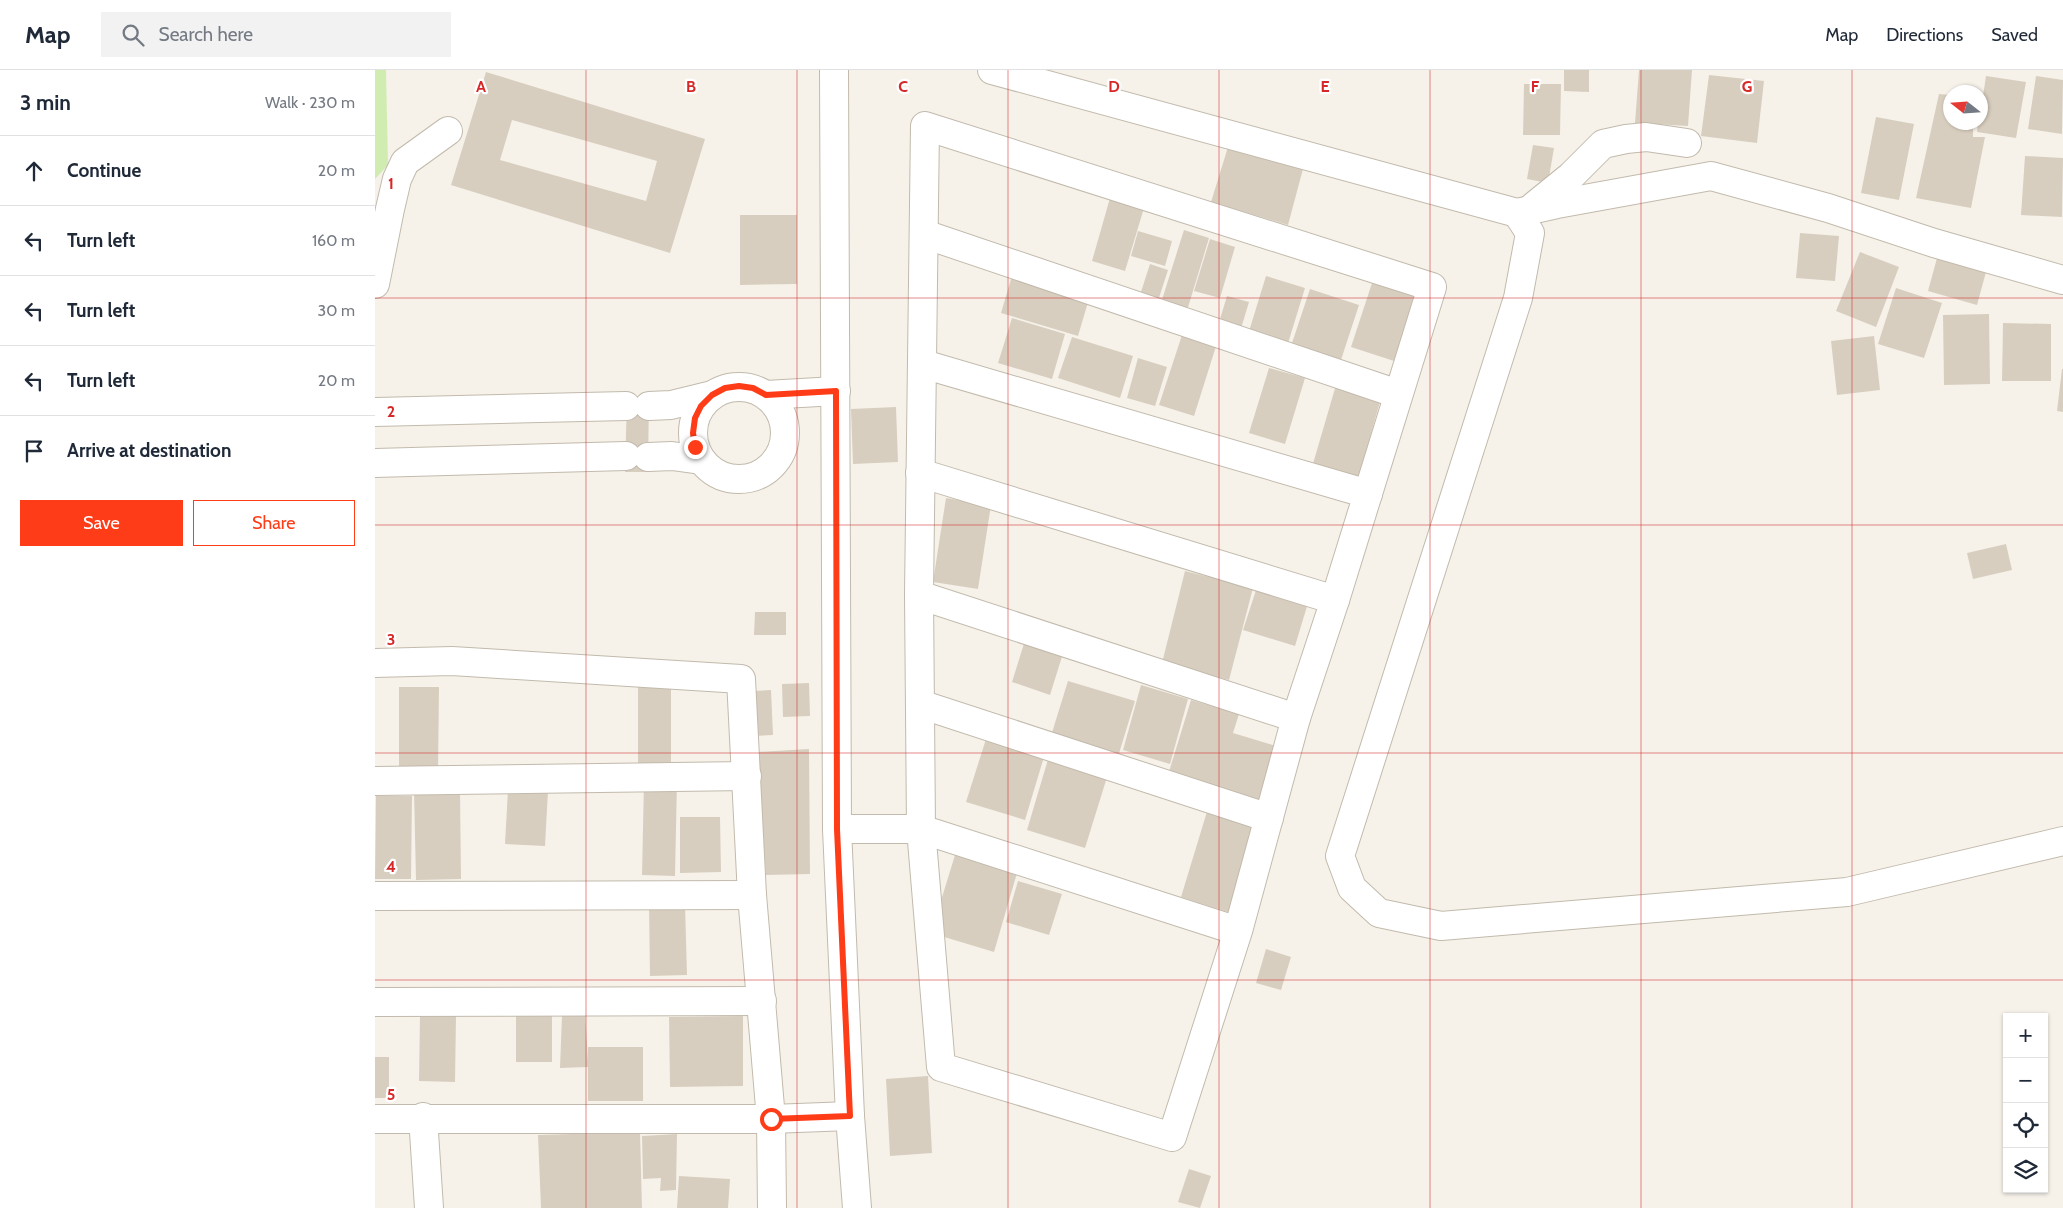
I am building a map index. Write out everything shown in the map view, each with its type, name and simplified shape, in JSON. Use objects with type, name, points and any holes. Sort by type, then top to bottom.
[{"type":"street","points":[[834,70],[837,829],[850,1116],[857,1208]]},
{"type":"street","points":[[992,70],[1523,212],[1711,176],[1827,208],[1934,243],[2063,280]]},
{"type":"street","points":[[925,126],[1432,287],[1297,718],[1238,931],[1172,1137],[941,1067],[921,829],[919,595],[924,234],[925,126]]},
{"type":"street","points":[[375,284],[397,179],[405,162],[448,131]]},
{"type":"street","points":[[1523,212],[1571,176],[1603,144],[1626,139],[1646,138],[1687,143]]},
{"type":"street","points":[[1523,212],[1530,233],[1518,298],[1341,856],[1352,888],[1379,913],[1441,926],[1847,892],[2063,840]]},
{"type":"street","points":[[924,234],[1398,394]]},
{"type":"street","points":[[923,364],[1368,494]]},
{"type":"street","points":[[375,412],[671,405],[712,395],[725,388],[739,386],[753,388],[766,395],[776,405],[783,418],[785,432],[783,447],[776,460],[766,470],[753,477],[739,479],[725,477],[718,474],[701,460],[695,447],[693,433],[695,418],[701,406],[712,395]]},
{"type":"street","points":[[766,395],[836,391]]},
{"type":"street","points":[[375,463],[672,456],[701,460]]},
{"type":"street","points":[[920,473],[1335,600]]},
{"type":"street","points":[[919,595],[1297,718]]},
{"type":"street","points":[[375,663],[451,661],[741,679],[752,895],[771,1119],[772,1208]]},
{"type":"street","points":[[920,704],[1269,818]]},
{"type":"street","points":[[375,781],[747,776]]},
{"type":"street","points":[[837,829],[921,829],[1238,931]]},
{"type":"street","points":[[375,896],[752,895]]},
{"type":"street","points":[[375,1002],[762,1000]]},
{"type":"street","points":[[375,1119],[771,1119],[850,1116]]},
{"type":"street","points":[[423,1118],[429,1208]]},
{"type":"green space","points":[[375,70],[386,70],[388,165],[375,179]]},
{"type":"building","points":[[1564,70],[1589,70],[1589,92],[1564,91]]},
{"type":"building","points":[[1639,70],[1692,70],[1688,126],[1635,123]]},
{"type":"building","points":[[486,72],[705,139],[670,253],[451,185]],"holes":[[[512,120],[657,161],[646,201],[500,160]]]},
{"type":"building","points":[[1709,75],[1764,81],[1757,143],[1701,136]]},
{"type":"building","points":[[1986,76],[2026,82],[2016,138],[1977,132],[1977,130],[1988,130],[1988,85],[1985,85]]},
{"type":"building","points":[[2036,76],[2063,80],[2062,134],[2028,129]]},
{"type":"building","points":[[1524,84],[1561,84],[1560,135],[1523,135]]},
{"type":"building","points":[[1939,94],[1943,94],[1943,130],[1973,130],[1973,137],[1985,137],[1971,208],[1916,198]]},
{"type":"building","points":[[1876,117],[1914,124],[1899,200],[1861,193]]},
{"type":"building","points":[[1533,145],[1554,148],[1548,183],[1527,179]]},
{"type":"building","points":[[1228,147],[1303,169],[1288,225],[1211,202]]},
{"type":"building","points":[[2025,156],[2063,158],[2062,217],[2021,215]]},
{"type":"building","points":[[1110,198],[1144,208],[1125,271],[1092,261]]},
{"type":"building","points":[[740,215],[797,215],[797,284],[740,285]]},
{"type":"building","points":[[1184,230],[1209,238],[1186,314],[1160,306]]},
{"type":"building","points":[[1138,231],[1172,241],[1165,266],[1131,256]]},
{"type":"building","points":[[1800,233],[1839,236],[1835,281],[1796,278]]},
{"type":"building","points":[[1210,239],[1235,247],[1220,298],[1194,291]]},
{"type":"building","points":[[1940,247],[1989,261],[1977,305],[1928,291]]},
{"type":"building","points":[[1860,252],[1899,267],[1876,327],[1836,311]]},
{"type":"building","points":[[1150,264],[1168,270],[1157,304],[1139,298]]},
{"type":"building","points":[[1014,269],[1091,292],[1078,336],[1001,313]]},
{"type":"building","points":[[1266,276],[1305,288],[1285,353],[1246,341]]},
{"type":"building","points":[[1373,280],[1416,294],[1394,361],[1351,347]]},
{"type":"building","points":[[1896,288],[1942,303],[1924,358],[1878,344]]},
{"type":"building","points":[[1310,289],[1359,305],[1339,366],[1290,349]]},
{"type":"building","points":[[1227,296],[1249,302],[1239,335],[1217,329]]},
{"type":"building","points":[[1989,314],[1990,384],[1944,385],[1943,315]]},
{"type":"building","points":[[1012,318],[1065,334],[1052,379],[998,363]]},
{"type":"building","points":[[2003,323],[2051,324],[2051,381],[2002,381]]},
{"type":"building","points":[[1184,329],[1218,340],[1194,416],[1159,405]]},
{"type":"building","points":[[1874,336],[1880,390],[1837,395],[1831,341]]},
{"type":"building","points":[[1072,337],[1133,356],[1120,398],[1058,378]]},
{"type":"building","points":[[1138,358],[1167,367],[1155,406],[1127,398]]},
{"type":"building","points":[[1269,368],[1305,378],[1285,444],[1249,433]]},
{"type":"building","points":[[2063,369],[2063,412],[2057,411]]},
{"type":"building","points":[[1336,385],[1381,398],[1358,480],[1312,467]]},
{"type":"building","points":[[627,396],[649,396],[648,472],[625,472]]},
{"type":"building","points":[[896,407],[898,462],[853,464],[851,409]]},
{"type":"building","points":[[946,498],[991,505],[978,589],[933,582]]},
{"type":"building","points":[[2006,544],[2012,570],[1973,579],[1967,553]]},
{"type":"building","points":[[1185,571],[1253,588],[1229,680],[1162,663]]},
{"type":"building","points":[[1257,587],[1308,603],[1295,646],[1243,630]]},
{"type":"building","points":[[755,612],[786,612],[786,635],[754,635]]},
{"type":"building","points":[[1027,634],[1065,647],[1050,695],[1012,682]]},
{"type":"building","points":[[1068,681],[1135,701],[1117,760],[1050,739]]},
{"type":"building","points":[[809,683],[810,716],[783,717],[782,684]]},
{"type":"building","points":[[1141,685],[1188,699],[1170,764],[1123,750]]},
{"type":"building","points":[[638,686],[671,686],[671,771],[638,771]]},
{"type":"building","points":[[399,687],[439,687],[438,772],[399,772]]},
{"type":"building","points":[[771,690],[773,735],[755,736],[753,691]]},
{"type":"building","points":[[1191,700],[1239,714],[1233,733],[1276,746],[1257,809],[1168,775]]},
{"type":"building","points":[[986,739],[1044,757],[1025,820],[966,802]]},
{"type":"building","points":[[809,749],[810,874],[766,875],[757,752]]},
{"type":"building","points":[[1049,756],[1108,774],[1085,848],[1027,830]]},
{"type":"building","points":[[644,780],[677,781],[675,876],[642,875]]},
{"type":"building","points":[[508,789],[548,791],[545,846],[505,844]]},
{"type":"building","points":[[460,790],[461,879],[416,880],[414,791]]},
{"type":"building","points":[[376,796],[412,796],[411,879],[375,879]]},
{"type":"building","points":[[1209,805],[1257,820],[1228,912],[1181,897]]},
{"type":"building","points":[[680,817],[720,817],[721,872],[680,873]]},
{"type":"building","points":[[955,855],[1017,873],[994,952],[931,933]]},
{"type":"building","points":[[1018,881],[1062,894],[1049,935],[1006,922]]},
{"type":"building","points":[[685,904],[687,975],[650,976],[649,905]]},
{"type":"building","points":[[1266,949],[1291,957],[1281,990],[1256,983]]},
{"type":"building","points":[[552,1013],[552,1062],[516,1062],[516,1014]]},
{"type":"building","points":[[585,1013],[588,1061],[588,1047],[643,1047],[643,1101],[588,1101],[588,1067],[560,1068],[562,1015]]},
{"type":"building","points":[[420,1015],[456,1016],[455,1082],[419,1081]]},
{"type":"building","points":[[743,1016],[743,1086],[670,1087],[669,1017]]},
{"type":"building","points":[[375,1057],[389,1057],[389,1098],[375,1098]]},
{"type":"building","points":[[928,1076],[932,1153],[890,1156],[886,1079]]},
{"type":"building","points":[[640,1132],[642,1208],[541,1208],[538,1135]]},
{"type":"building","points":[[677,1134],[676,1190],[660,1191],[661,1178],[643,1179],[642,1136]]},
{"type":"building","points":[[1189,1169],[1211,1176],[1200,1208],[1178,1202]]},
{"type":"building","points":[[679,1176],[730,1179],[728,1208],[677,1208]]},
{"type":"route","points":[[695,447],[693,433],[695,418],[701,406],[712,395],[725,388],[739,386],[753,388],[766,395],[836,391],[837,829],[850,1116],[771,1119]]}]
